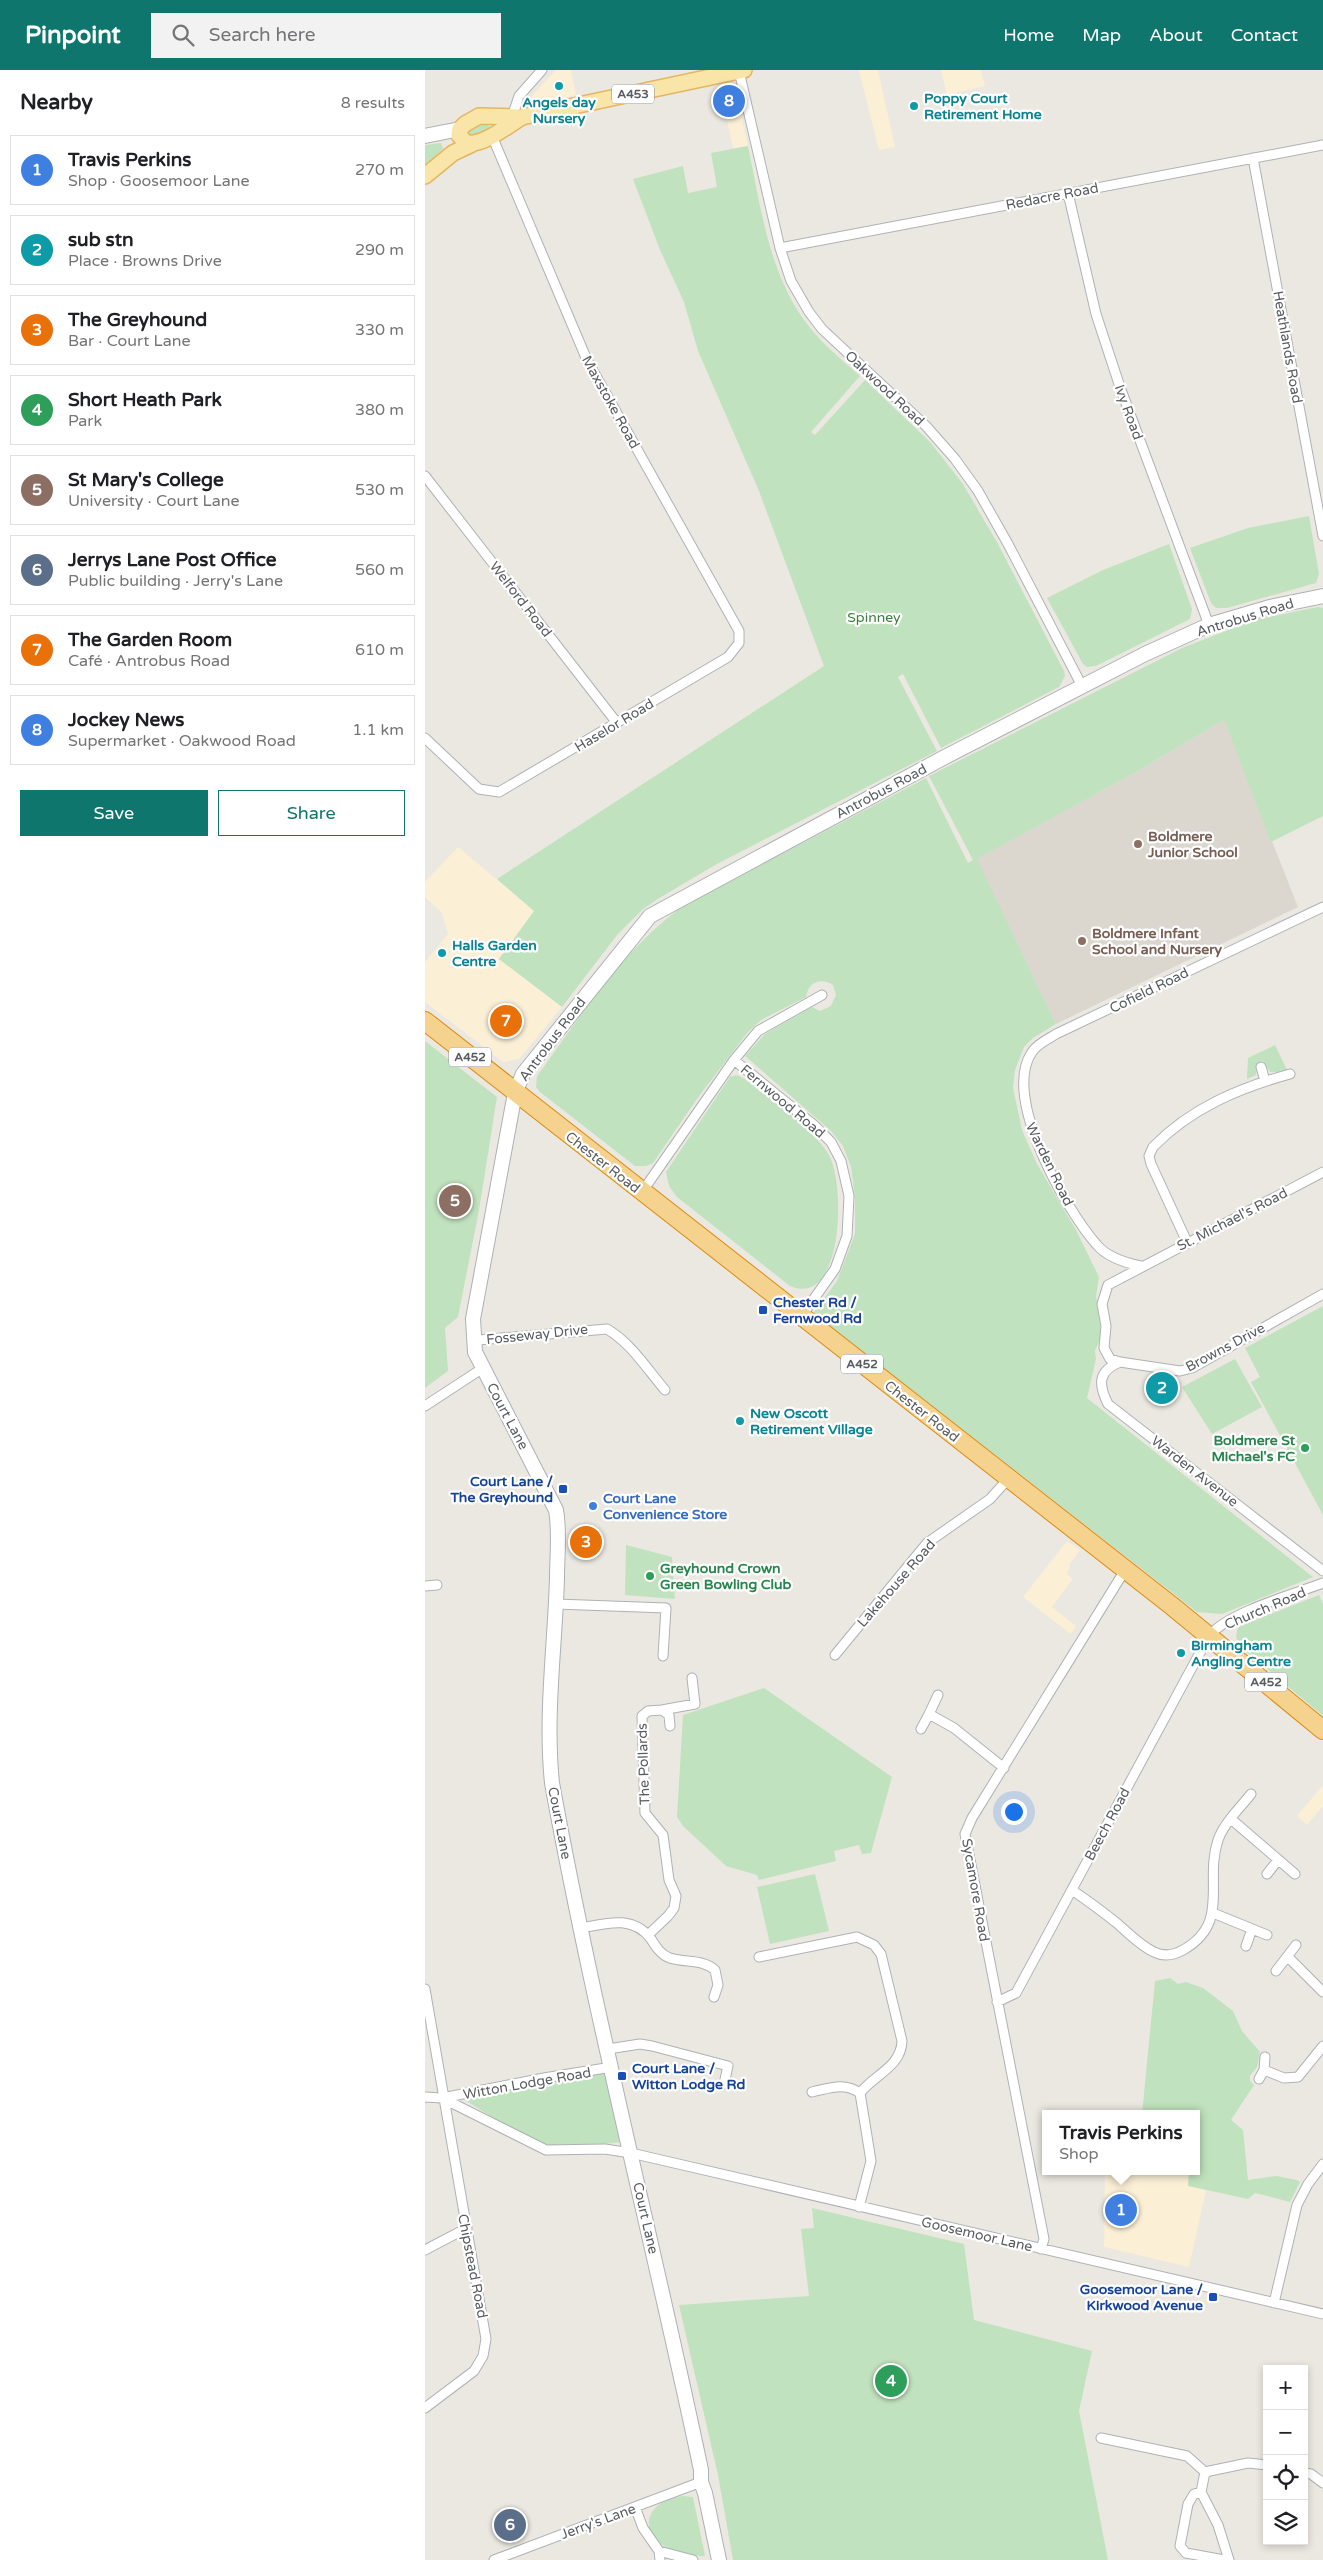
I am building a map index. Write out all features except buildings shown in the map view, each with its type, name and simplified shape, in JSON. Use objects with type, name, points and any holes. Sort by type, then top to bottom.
[{"type":"highway","name":"Chester Road","points":[[425,1021],[1209,1636],[1323,1730]]},
{"type":"main road","name":"A453","points":[[491,117],[517,117],[741,71]]},
{"type":"main road","points":[[425,176],[453,153],[493,135],[495,128],[491,117],[475,118],[459,132],[453,153]]},
{"type":"main road","name":"A453","points":[[493,135],[517,117]]},
{"type":"main road","points":[[459,132],[461,139],[472,144]]},
{"type":"street","points":[[517,117],[519,96],[542,70]]},
{"type":"street","name":"Oakwood Road","points":[[741,71],[780,248],[791,281],[809,312],[822,329],[926,426],[955,459],[978,491],[1008,544],[1082,686]]},
{"type":"street","points":[[425,136],[459,132]]},
{"type":"street","name":"Maxstoke Road","points":[[493,135],[587,360],[739,631],[739,644],[728,657]]},
{"type":"street","name":"Redacre Road","points":[[780,248],[1323,144]]},
{"type":"street","name":"Heathlands Road","points":[[1253,158],[1323,536]]},
{"type":"street","name":"Ivy Road","points":[[1068,193],[1096,314],[1117,378],[1209,625]]},
{"type":"street","name":"Welford Road","points":[[425,476],[617,723]]},
{"type":"street","name":"Antrobus Road","points":[[515,1093],[523,1074],[649,916],[943,758],[1082,686],[1209,625],[1270,607],[1323,596]]},
{"type":"street","name":"Haselor Road","points":[[425,738],[479,789],[499,792],[728,657]]},
{"type":"street","name":"Cofield Road","points":[[1056,1034],[1323,907]]},
{"type":"street","points":[[734,1060],[758,1032],[822,995]]},
{"type":"street","name":"Warden Road","points":[[1056,1034],[1038,1045],[1027,1062],[1024,1096],[1027,1118],[1035,1139],[1064,1196],[1098,1247],[1120,1261],[1141,1266]]},
{"type":"street","name":"Fernwood Road","points":[[642,1192],[734,1060],[831,1142],[841,1161],[849,1196],[847,1236],[835,1269],[801,1317]]},
{"type":"street","points":[[1261,1067],[1265,1081]]},
{"type":"street","points":[[1187,1242],[1151,1164],[1149,1156],[1153,1147],[1200,1110],[1231,1092],[1290,1074]]},
{"type":"street","name":"Court Lane","points":[[515,1093],[473,1318],[475,1352],[555,1506],[558,1535],[549,1756],[556,1807],[701,2470],[701,2482],[705,2493],[715,2560]]},
{"type":"street","name":"St. Michael's Road","points":[[1141,1266],[1323,1172]]},
{"type":"street","points":[[1120,1362],[1110,1359],[1105,1352],[1106,1326],[1102,1304],[1103,1297],[1108,1285],[1141,1266]]},
{"type":"street","name":"Browns Drive","points":[[1120,1362],[1180,1371],[1192,1368],[1323,1294]]},
{"type":"street","name":"Fosseway Drive","points":[[473,1336],[479,1340],[607,1328],[629,1346],[665,1390]]},
{"type":"street","name":"Warden Avenue","points":[[1120,1362],[1109,1366],[1103,1374],[1103,1395],[1108,1404],[1323,1571]]},
{"type":"street","points":[[425,1406],[483,1368]]},
{"type":"street","name":"Lakehouse Road","points":[[835,1655],[927,1543],[990,1499],[1008,1479]]},
{"type":"street","name":"Sycamore Road","points":[[1041,2249],[1044,2238],[965,1834],[967,1826],[1125,1570]]},
{"type":"street","name":"Church Road","points":[[1209,1636],[1213,1630],[1237,1617],[1323,1583]]},
{"type":"street","points":[[425,1586],[437,1585]]},
{"type":"street","points":[[556,1604],[666,1608],[663,1656]]},
{"type":"street","name":"Beech Road","points":[[997,2002],[1008,1999],[1016,1993],[1209,1636]]},
{"type":"street","name":"The Pollards","points":[[647,1935],[668,1916],[673,1908],[676,1896],[669,1880],[663,1835],[648,1820],[644,1804],[642,1716],[647,1711],[695,1704],[692,1678]]},
{"type":"street","points":[[921,1729],[939,1695]]},
{"type":"street","name":"The Pollards","points":[[662,1710],[669,1716],[670,1726]]},
{"type":"street","points":[[929,1714],[954,1728],[1004,1768]]},
{"type":"street","points":[[1072,1890],[1094,1905],[1146,1948],[1165,1956],[1178,1953],[1205,1934],[1213,1913],[1215,1853],[1218,1840],[1231,1819],[1251,1794]]},
{"type":"street","points":[[1231,1819],[1295,1874]]},
{"type":"street","points":[[1267,1874],[1278,1860]]},
{"type":"street","points":[[1213,1913],[1267,1935]]},
{"type":"street","points":[[582,1928],[627,1922],[647,1935],[662,1954],[671,1958],[710,1966],[715,1970],[718,1985],[714,1997]]},
{"type":"street","points":[[1246,1946],[1252,1929]]},
{"type":"street","points":[[759,1957],[847,1937],[866,1939],[874,1945],[885,1967],[902,2041],[898,2059],[891,2067],[869,2082],[860,2093],[871,2161],[859,2207]]},
{"type":"street","points":[[1276,1971],[1296,1945]]},
{"type":"street","points":[[1288,1957],[1323,1992]]},
{"type":"street","name":"Chipstead Road","points":[[425,1989],[442,2098],[486,2339],[483,2356],[474,2371],[425,2408]]},
{"type":"street","points":[[608,2050],[629,2045],[652,2046],[728,2066],[724,2084]]},
{"type":"street","points":[[1264,2070],[1284,2078],[1298,2077],[1323,2046]]},
{"type":"street","points":[[1259,2079],[1264,2070],[1265,2057]]},
{"type":"street","name":"Witton Lodge Road","points":[[425,2096],[442,2098],[612,2067]]},
{"type":"street","points":[[812,2092],[847,2086],[860,2093]]},
{"type":"street","name":"Witton Lodge Road","points":[[442,2098],[547,2150],[605,2149],[631,2153]]},
{"type":"street","name":"Goosemoor Lane","points":[[631,2153],[1323,2314]]},
{"type":"street","points":[[1274,2303],[1297,2205],[1308,2184],[1323,2164]]},
{"type":"street","points":[[425,2250],[467,2228]]},
{"type":"street","points":[[1101,2438],[1187,2456],[1205,2472]]},
{"type":"street","points":[[1205,2472],[1248,2463],[1263,2464]]},
{"type":"street","points":[[1205,2472],[1201,2492],[1218,2525],[1229,2560]]},
{"type":"street","points":[[1308,2474],[1323,2483]]},
{"type":"street","name":"Jerry's Lane","points":[[494,2560],[701,2482]]},
{"type":"street","points":[[1201,2492],[1194,2494],[1187,2504],[1180,2546],[1186,2553],[1224,2560]]},
{"type":"street","points":[[635,2508],[643,2528],[660,2556],[693,2560]]},
{"type":"shaded area","points":[[556,70],[571,70],[576,95],[530,105],[528,100]]},
{"type":"shaded area","points":[[859,70],[878,70],[895,147],[879,150]]},
{"type":"shaded area","points":[[941,70],[981,70],[985,86],[947,95]]},
{"type":"shaded area","points":[[729,86],[735,89],[748,146],[733,148],[720,88]]},
{"type":"shaded area","name":"Boldmere Junior School","points":[[1224,720],[1298,907],[1056,1024],[976,859],[1136,772]]},
{"type":"shaded area","name":"Halls Garden Centre","points":[[458,847],[534,911],[499,959],[562,1007],[519,1059],[503,1062],[425,1002],[425,962],[448,934],[442,913],[425,897],[425,882]]},
{"type":"shaded area","points":[[1067,1541],[1080,1550],[1069,1565],[1070,1568],[1066,1573],[1073,1579],[1052,1607],[1076,1626],[1071,1634],[1023,1597]]},
{"type":"shaded area","points":[[1323,1785],[1323,1806],[1307,1825],[1297,1816]]},
{"type":"shaded area","points":[[1105,2175],[1189,2175],[1188,2186],[1206,2190],[1189,2267],[1104,2247]]},
{"type":"green space","points":[[487,122],[490,134],[467,136],[470,129]]},
{"type":"green space","points":[[441,143],[443,149],[425,165],[425,145]]},
{"type":"green space","name":"Spinney","points":[[748,146],[769,242],[785,288],[811,329],[860,376],[811,432],[815,435],[865,380],[930,442],[963,484],[998,544],[1065,676],[1059,687],[941,748],[903,674],[898,677],[937,751],[715,865],[656,900],[642,910],[617,935],[562,1007],[499,959],[534,911],[497,879],[824,666],[759,491],[698,351],[684,302],[660,250],[633,179],[683,166],[688,193],[717,187],[711,153]]},
{"type":"green space","points":[[1309,516],[1319,574],[1316,583],[1227,608],[1216,608],[1211,603],[1190,548],[1248,528]]},
{"type":"green space","points":[[1169,544],[1192,609],[1190,619],[1096,666],[1087,667],[1083,664],[1047,598],[1103,570]]},
{"type":"green space","points":[[1318,607],[1323,608],[1323,816],[1271,842],[1224,720],[1136,772],[977,859],[1056,1024],[1033,1038],[1024,1047],[1015,1070],[1013,1088],[1022,1130],[1037,1164],[1076,1230],[1099,1277],[1096,1296],[1101,1326],[1100,1339],[1095,1351],[1096,1359],[1087,1398],[1313,1577],[1222,1614],[1197,1612],[813,1313],[837,1281],[855,1234],[855,1198],[851,1167],[843,1146],[831,1131],[745,1056],[765,1034],[812,1007],[820,1011],[831,1006],[836,995],[833,985],[824,981],[816,982],[809,988],[806,997],[761,1020],[748,1032],[699,1096],[653,1163],[646,1166],[635,1166],[540,1092],[536,1087],[537,1076],[586,1007],[622,963],[661,923],[683,906],[926,778],[968,863],[973,860],[929,776],[1182,648],[1254,620]]},
{"type":"green space","points":[[425,1041],[497,1097],[479,1210],[458,1317],[445,1328],[448,1371],[425,1388]]},
{"type":"green space","points":[[1275,1045],[1290,1076],[1281,1072],[1270,1072],[1263,1061],[1257,1063],[1256,1075],[1247,1079],[1248,1058]]},
{"type":"green space","points":[[737,1075],[745,1079],[813,1135],[829,1155],[834,1170],[838,1192],[836,1241],[830,1263],[821,1280],[808,1288],[790,1286],[677,1197],[669,1186],[666,1172],[730,1077]]},
{"type":"green space","name":"Boldmere St Michael's FC","points":[[1323,1306],[1323,1515],[1251,1382],[1260,1377],[1245,1348]]},
{"type":"green space","points":[[1235,1359],[1262,1407],[1212,1434],[1182,1387]]},
{"type":"green space","name":"Greyhound Crown Green Bowling Club","points":[[626,1545],[672,1557],[675,1599],[625,1595]]},
{"type":"green space","points":[[1319,1595],[1323,1604],[1323,1716],[1241,1647],[1236,1637],[1238,1627]]},
{"type":"green space","points":[[764,1688],[892,1777],[871,1853],[862,1854],[859,1845],[834,1851],[836,1861],[759,1880],[757,1875],[726,1866],[683,1826],[677,1817],[683,1715]]},
{"type":"green space","points":[[815,1874],[829,1931],[770,1944],[757,1887]]},
{"type":"green space","points":[[1170,1978],[1178,1984],[1186,1982],[1203,1988],[1233,2011],[1242,2031],[1260,2052],[1257,2067],[1250,2076],[1250,2081],[1254,2085],[1231,2120],[1243,2130],[1248,2180],[1276,2176],[1297,2180],[1300,2182],[1290,2202],[1255,2193],[1248,2199],[1188,2186],[1189,2175],[1200,2175],[1200,2110],[1142,2110],[1155,1981]]},
{"type":"green space","points":[[611,2070],[624,2142],[577,2146],[549,2145],[517,2132],[463,2099]]},
{"type":"green space","points":[[812,2208],[964,2244],[974,2320],[1092,2351],[1079,2411],[1108,2560],[733,2560],[718,2475],[679,2305],[809,2296],[801,2229],[814,2228]]},
{"type":"green space","points":[[682,2496],[693,2497],[705,2556],[677,2552],[668,2548],[653,2537],[649,2529],[649,2520],[656,2507],[665,2501]]},
{"type":"place","name":"Angels day Nursery","points":[[559,86]]},
{"type":"place","name":"Jockey News","points":[[729,101]]},
{"type":"place","name":"Poppy Court Retirement Home","points":[[914,106]]},
{"type":"place","name":"Boldmere Junior School","points":[[1138,844]]},
{"type":"place","name":"Boldmere Infant School and Nursery","points":[[1082,941]]},
{"type":"place","name":"Halls Garden Centre","points":[[442,953]]},
{"type":"place","name":"The Garden Room","points":[[506,1021]]},
{"type":"place","name":"St Mary's College","points":[[455,1201]]},
{"type":"place","name":"Chester Rd / Fernwood Rd","points":[[763,1310]]},
{"type":"place","name":"sub stn","points":[[1162,1388]]},
{"type":"place","name":"New Oscott Retirement Village","points":[[740,1421]]},
{"type":"place","name":"Boldmere St Michael's FC","points":[[1305,1448]]},
{"type":"place","name":"Court Lane / The Greyhound","points":[[563,1489]]},
{"type":"place","name":"Court Lane Convenience Store","points":[[593,1506]]},
{"type":"place","name":"The Greyhound","points":[[586,1542]]},
{"type":"place","name":"Greyhound Crown Green Bowling Club","points":[[650,1576]]},
{"type":"place","name":"Birmingham Angling Centre","points":[[1181,1653]]},
{"type":"place","name":"Court Lane / Witton Lodge Rd","points":[[622,2076]]},
{"type":"place","name":"Travis Perkins","points":[[1121,2210]]},
{"type":"place","name":"Goosemoor Lane / Kirkwood Avenue","points":[[1213,2297]]},
{"type":"place","name":"Short Heath Park","points":[[891,2381]]},
{"type":"place","name":"Jerrys Lane Post Office","points":[[510,2525]]}]
